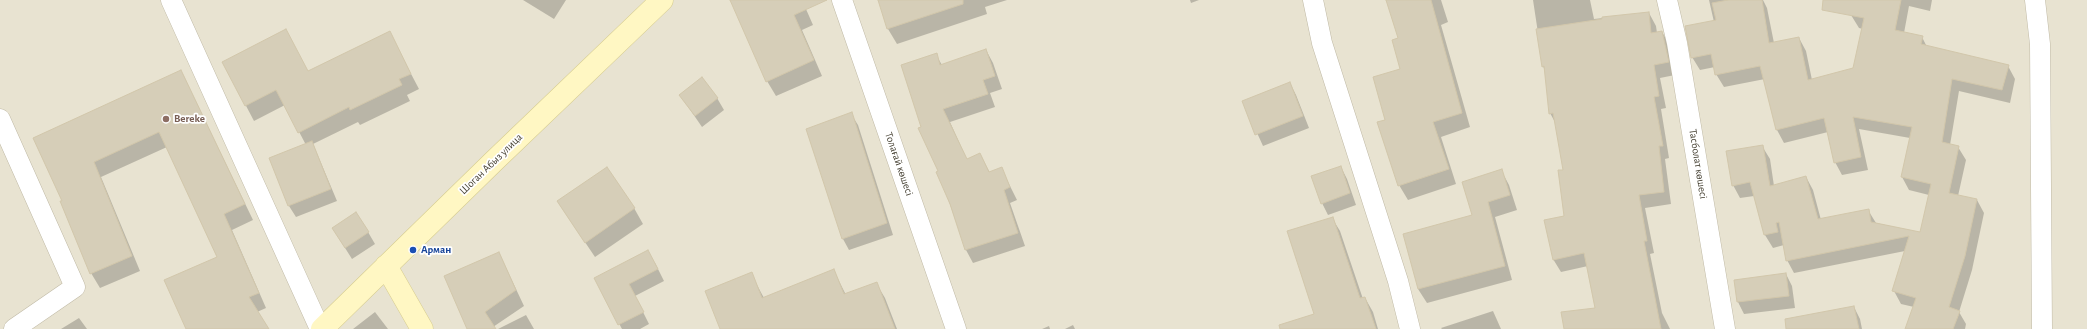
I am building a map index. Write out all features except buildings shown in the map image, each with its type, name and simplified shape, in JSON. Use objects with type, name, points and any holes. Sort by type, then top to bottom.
[{"type":"street","points":[[171,0],[321,329]]},
{"type":"street","name":"Шоган Абыз улица","points":[[321,329],[662,0]]},
{"type":"street","name":"Толағай көшесі","points":[[842,0],[956,329]]},
{"type":"street","points":[[1313,0],[1322,43],[1398,281],[1410,329]]},
{"type":"street","name":"Тасболат көшесі","points":[[1667,0],[1677,43],[1725,329]]},
{"type":"street","points":[[2035,0],[2040,44],[2042,329]]},
{"type":"street","points":[[0,119],[75,286],[14,329]]},
{"type":"street","points":[[386,266],[422,329]]},
{"type":"shaded area","points":[[0,0],[2087,0],[2087,329],[0,329]]},
{"type":"place","name":"Bereke","points":[[166,119]]},
{"type":"place","name":"Арман","points":[[413,250]]}]
